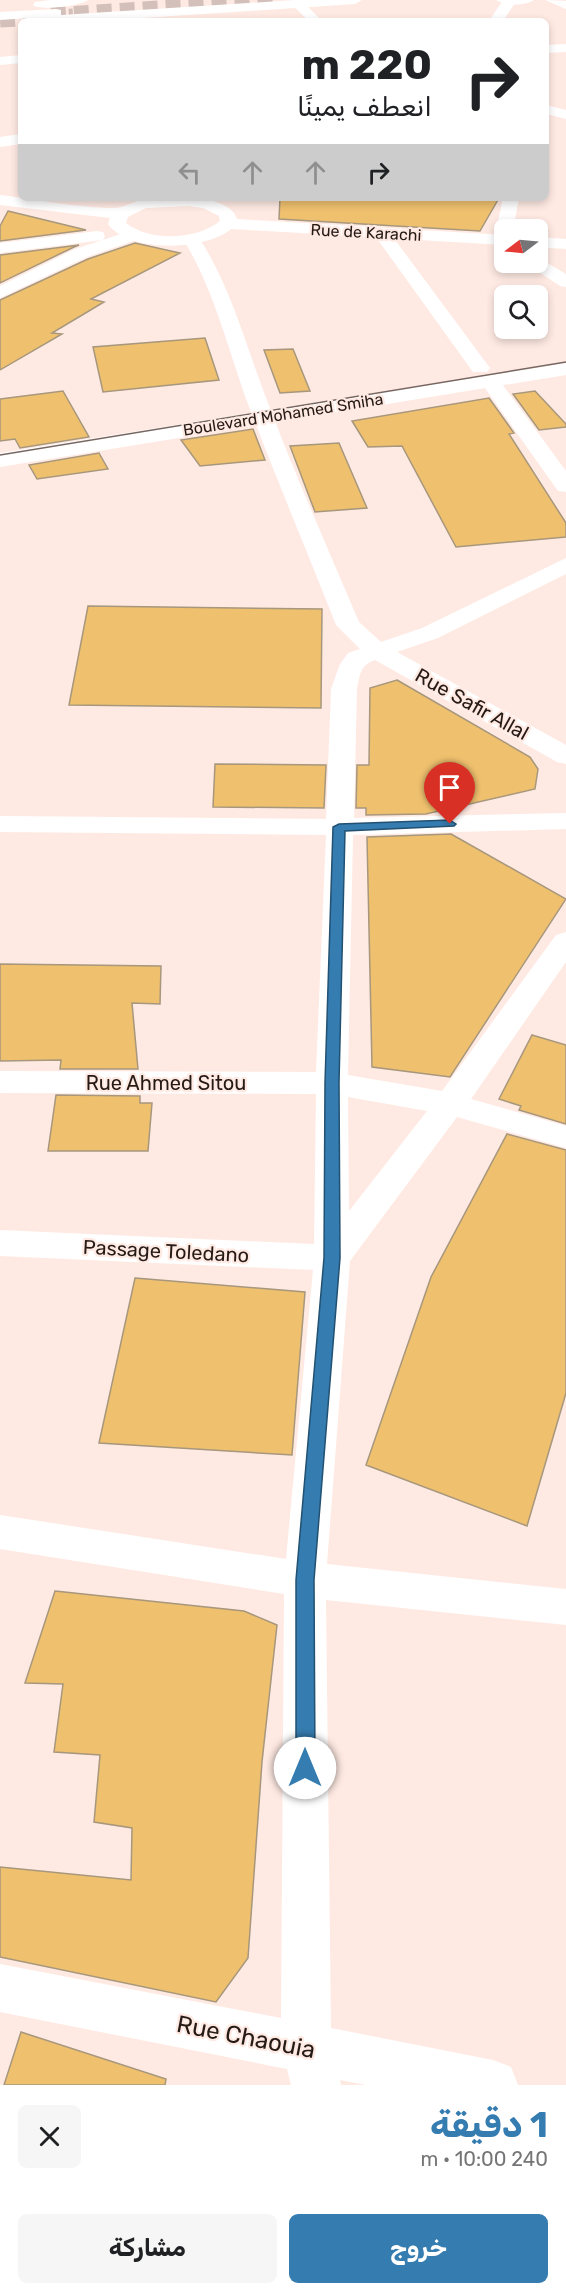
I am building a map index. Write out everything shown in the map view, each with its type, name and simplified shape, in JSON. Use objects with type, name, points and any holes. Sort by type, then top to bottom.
[{"type":"street","points":[[40,13],[82,0]]},
{"type":"street","points":[[0,16],[253,0]]},
{"type":"street","points":[[40,13],[355,0]]},
{"type":"street","points":[[503,0],[527,0]]},
{"type":"street","points":[[498,18],[510,0]]},
{"type":"street","points":[[552,0],[566,5]]},
{"type":"street","points":[[297,3],[313,18]]},
{"type":"street","points":[[0,23],[18,22]]},
{"type":"street","points":[[549,49],[566,48]]},
{"type":"street","points":[[0,61],[18,59]]},
{"type":"street","points":[[549,107],[566,104]]},
{"type":"street","points":[[549,109],[566,115]]},
{"type":"street","points":[[0,142],[18,139]]},
{"type":"street","points":[[0,200],[124,226],[160,240],[191,239],[213,234],[228,224],[227,214],[217,202],[181,201]]},
{"type":"street","points":[[0,293],[81,253],[124,226],[136,206],[151,201]]},
{"type":"street","points":[[507,219],[510,201]]},
{"type":"street","name":"Rue de Karachi","points":[[228,224],[494,239]]},
{"type":"street","points":[[0,248],[93,238],[124,226]]},
{"type":"street","points":[[381,233],[566,486]]},
{"type":"street","name":"Rue Safir Allal","points":[[191,239],[202,256],[223,305],[261,411],[348,625],[378,652],[566,756]]},
{"type":"street","points":[[548,243],[566,244]]},
{"type":"street","points":[[548,270],[566,282]]},
{"type":"street","name":"Boulevard Mohamed Smiha","points":[[0,460],[261,411],[485,375],[566,355]]},
{"type":"street","name":"Boulevard Mohamed Smiha","points":[[485,375],[566,369]]},
{"type":"street","name":"Boulevard Mohamed Smiha","points":[[0,445],[261,411]]},
{"type":"street","points":[[311,2067],[305,1580],[332,1258],[332,1083],[344,689],[349,669],[357,658],[430,633],[566,565]]},
{"type":"street","points":[[0,824],[339,827],[566,821]]},
{"type":"street","points":[[332,1258],[450,1104],[566,941]]},
{"type":"street","name":"Rue Ahmed Sitou","points":[[0,1082],[332,1083],[450,1104],[566,1137]]},
{"type":"street","name":"Passage Toledano","points":[[0,1243],[332,1258]]},
{"type":"street","points":[[0,1532],[305,1580],[566,1607]]},
{"type":"street","name":"Rue Chaouia","points":[[0,1988],[311,2067],[493,2085]]},
{"type":"building","points":[[280,201],[497,201],[480,231],[279,219]]},
{"type":"building","points":[[8,211],[86,230],[0,241],[0,226]]},
{"type":"building","points":[[135,243],[180,253],[91,299],[104,302],[52,333],[62,334],[0,370],[0,300],[88,259]]},
{"type":"building","points":[[79,245],[74,247],[0,283],[0,255]]},
{"type":"building","points":[[205,338],[219,380],[103,392],[93,347]]},
{"type":"building","points":[[293,349],[310,391],[280,393],[264,350]]},
{"type":"building","points":[[63,391],[89,437],[20,448],[15,439],[0,441],[0,399]]},
{"type":"building","points":[[535,391],[566,424],[566,427],[539,430],[513,394]]},
{"type":"building","points":[[489,398],[514,433],[509,434],[566,523],[566,537],[456,547],[402,446],[368,447],[352,421]]},
{"type":"building","points":[[253,429],[265,460],[200,466],[181,440]]},
{"type":"building","points":[[339,443],[367,508],[315,512],[290,446]]},
{"type":"building","points":[[99,453],[108,469],[37,479],[29,465]]},
{"type":"building","points":[[88,606],[322,609],[321,708],[69,705]]},
{"type":"building","points":[[397,680],[530,757],[538,769],[535,789],[426,814],[366,815],[366,808],[356,808],[357,765],[369,765],[370,688]]},
{"type":"building","points":[[215,764],[326,765],[324,808],[213,807]]},
{"type":"building","points":[[451,834],[566,899],[450,1077],[372,1067],[367,837]]},
{"type":"building","points":[[0,964],[161,966],[160,1004],[132,1003],[138,1069],[60,1069],[61,1060],[0,1061]]},
{"type":"building","points":[[532,1035],[566,1045],[566,1124],[519,1110],[521,1106],[499,1099]]},
{"type":"building","points":[[56,1095],[140,1096],[140,1103],[152,1103],[148,1151],[48,1151]]},
{"type":"building","points":[[507,1134],[566,1150],[566,1393],[527,1526],[366,1465],[431,1277]]},
{"type":"building","points":[[135,1278],[305,1292],[292,1455],[99,1443]]},
{"type":"building","points":[[55,1591],[244,1611],[277,1625],[262,1762],[248,1958],[216,2002],[0,1957],[0,1867],[131,1880],[132,1828],[94,1822],[100,1755],[54,1752],[63,1684],[25,1683]]},
{"type":"building","points":[[21,2032],[166,2079],[165,2085],[4,2085]]},
{"type":"tunnel","points":[[51,15],[276,0]]},
{"type":"tunnel","points":[[36,18],[73,16]]},
{"type":"tunnel","points":[[0,20],[18,19]]},
{"type":"tram line","points":[[0,455],[566,362]]},
{"type":"route","points":[[305,1768],[305,1580],[332,1258],[332,1083],[339,827],[450,824]]}]
